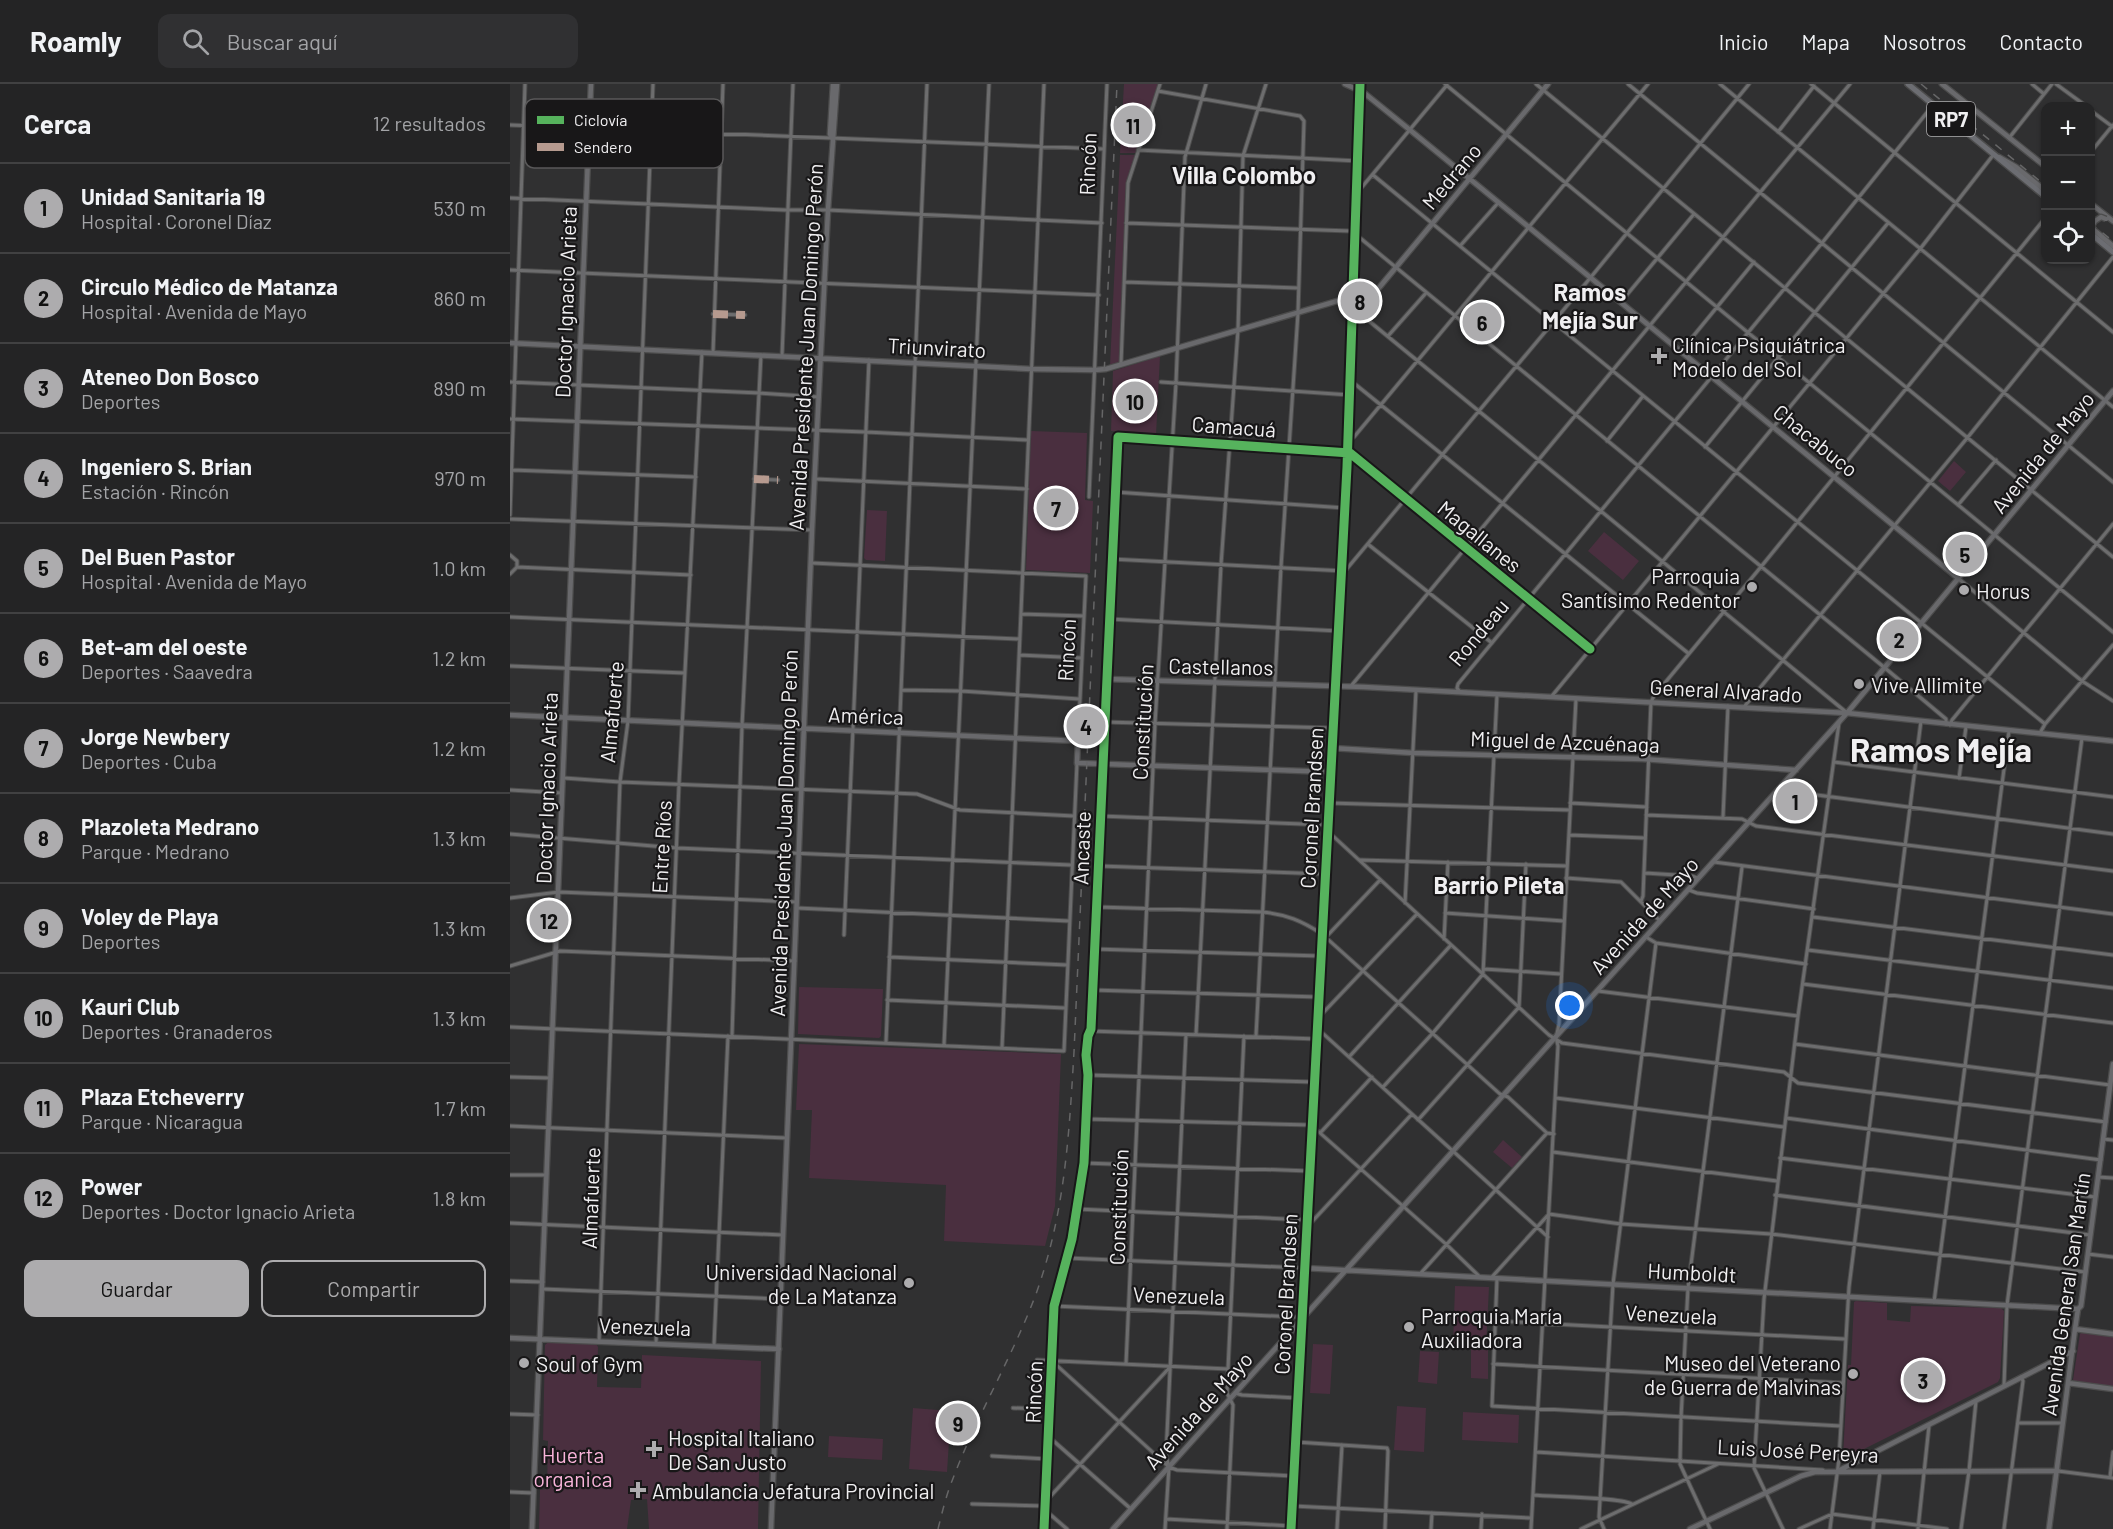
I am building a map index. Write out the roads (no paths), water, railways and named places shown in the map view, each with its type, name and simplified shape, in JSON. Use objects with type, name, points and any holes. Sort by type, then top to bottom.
[{"type":"main road","name":"RP7","points":[[1908,84],[2041,193]]},
{"type":"main road","points":[[2095,237],[2113,252]]},
{"type":"street","points":[[525,84],[516,344],[512,382],[510,517],[812,530]]},
{"type":"street","name":"Doctor Ignacio Arieta","points":[[591,84],[591,99]]},
{"type":"street","name":"Almafuerte","points":[[652,99],[653,84]]},
{"type":"street","points":[[722,99],[723,84]]},
{"type":"street","points":[[782,356],[793,84]]},
{"type":"street","name":"Avenida Presidente Juan Domingo Perón","points":[[771,1529],[812,530],[832,138],[830,134],[835,84]]},
{"type":"street","points":[[886,1042],[927,84]]},
{"type":"street","points":[[944,1045],[989,84]]},
{"type":"street","points":[[510,1027],[1002,1048],[1044,84]]},
{"type":"street","name":"Rincón","points":[[1089,497],[1107,84]]},
{"type":"street","points":[[1121,364],[1128,183],[1160,84]]},
{"type":"street","name":"Constitución","points":[[1126,1364],[1155,724],[1178,348],[1185,152],[1206,84]]},
{"type":"street","points":[[1196,1035],[1221,565],[1238,330],[1243,156],[1266,84]]},
{"type":"street","name":"Chacabuco","points":[[1345,84],[1360,87],[2082,681],[2113,701]]},
{"type":"street","points":[[1357,194],[1447,84],[2113,632]]},
{"type":"street","points":[[1536,84],[2113,557]]},
{"type":"street","name":"Medrano","points":[[1358,312],[1548,84]]},
{"type":"street","points":[[1628,84],[2113,482]]},
{"type":"street","points":[[1348,441],[1354,437],[1530,228],[1648,84]]},
{"type":"street","points":[[1720,84],[2113,407]]},
{"type":"street","points":[[1111,559],[1342,571],[1347,569],[1591,278],[1749,84]]},
{"type":"street","points":[[1351,686],[1850,84]]},
{"type":"street","points":[[1942,84],[1949,86],[2041,165]]},
{"type":"street","points":[[2032,84],[2044,94]]},
{"type":"street","points":[[2010,138],[2054,84],[2080,102]]},
{"type":"street","points":[[1777,132],[1813,85],[2113,332]]},
{"type":"street","name":"Coronel Brandsen","points":[[1291,1527],[1342,571],[1360,87]]},
{"type":"street","points":[[1158,91],[1302,117],[1304,121],[1298,313],[1274,684],[1256,1036]]},
{"type":"street","name":"Rondeau","points":[[1461,693],[1457,688],[1458,684],[1934,105]]},
{"type":"street","points":[[2095,113],[2113,126],[2095,148]]},
{"type":"street","points":[[510,125],[524,126]]},
{"type":"street","points":[[723,134],[1104,149]]},
{"type":"street","points":[[2010,138],[2022,152],[2041,165]]},
{"type":"street","points":[[1138,150],[1358,161]]},
{"type":"street","points":[[1551,697],[1920,249],[1994,154],[2016,167],[2041,187]]},
{"type":"street","name":"Doctor Ignacio Arieta","points":[[532,1529],[588,168]]},
{"type":"street","name":"Almafuerte","points":[[599,1342],[620,782],[628,721],[649,168]]},
{"type":"street","points":[[712,353],[720,168]]},
{"type":"street","points":[[1373,175],[2045,724]]},
{"type":"street","points":[[510,198],[1102,223]]},
{"type":"street","points":[[1460,246],[1498,202]]},
{"type":"street","points":[[2095,207],[2113,223]]},
{"type":"street","points":[[1621,303],[1694,214]]},
{"type":"street","points":[[2113,223],[2101,217],[2092,226],[2113,246]]},
{"type":"street","points":[[1126,223],[1350,231],[1354,233],[1760,568],[1885,668],[1946,719],[1948,724],[2113,524]]},
{"type":"street","points":[[1705,447],[1888,223]]},
{"type":"street","points":[[1641,902],[1653,696],[2041,223]]},
{"type":"street","points":[[1744,707],[1968,437],[2113,257]]},
{"type":"street","points":[[1681,351],[1754,262]]},
{"type":"street","points":[[510,270],[1099,295]]},
{"type":"street","points":[[1124,282],[1298,288]]},
{"type":"street","points":[[1352,297],[1378,289]]},
{"type":"street","points":[[1388,336],[1426,292]]},
{"type":"street","name":"Triunvirato","points":[[510,343],[1031,369],[1095,370],[1352,297]]},
{"type":"street","points":[[1352,310],[1358,312],[1418,360],[1847,713]]},
{"type":"street","points":[[714,314],[745,315]]},
{"type":"street","name":"Entre Ríos","points":[[656,1342],[679,784],[702,352]]},
{"type":"street","points":[[714,1345],[740,850],[742,726],[762,355]]},
{"type":"street","points":[[844,935],[870,360]]},
{"type":"street","points":[[1350,380],[1688,653]]},
{"type":"street","points":[[512,382],[760,393],[819,398]]},
{"type":"street","points":[[1161,382],[1350,395]]},
{"type":"street","name":"Avenida de Mayo","points":[[1113,1529],[1839,723],[2113,392]]},
{"type":"street","points":[[1607,441],[1643,396]]},
{"type":"street","points":[[512,420],[1028,440]]},
{"type":"street","name":"Camacuá","points":[[1118,437],[1347,452]]},
{"type":"street","name":"Ancaste","points":[[1067,1258],[1084,1163],[1088,1075],[1086,1055],[1090,1031],[1099,866],[1118,437]]},
{"type":"street","name":"Magallanes","points":[[1347,452],[1353,454],[1590,649]]},
{"type":"street","points":[[1958,505],[1996,460]]},
{"type":"street","points":[[511,470],[696,477]]},
{"type":"street","points":[[754,479],[778,480]]},
{"type":"street","points":[[816,479],[1027,489]]},
{"type":"street","points":[[1115,492],[1345,508]]},
{"type":"street","points":[[1368,545],[1492,643]]},
{"type":"street","points":[[510,555],[517,561],[517,567],[510,574]]},
{"type":"street","points":[[812,563],[1023,572]]},
{"type":"street","points":[[517,567],[691,575]]},
{"type":"street","name":"Rincón","points":[[1002,1048],[1064,1051],[1086,576],[1023,572]]},
{"type":"street","points":[[1022,614],[1084,616]]},
{"type":"street","points":[[510,617],[1020,639]]},
{"type":"street","points":[[1109,619],[1339,631]]},
{"type":"street","points":[[2040,733],[2045,724],[2113,645]]},
{"type":"street","points":[[1019,655],[1082,658]]},
{"type":"street","points":[[510,666],[685,673]]},
{"type":"street","name":"Castellanos","points":[[1106,679],[1335,686]]},
{"type":"street","name":"General Alvarado","points":[[1335,686],[1847,713],[2113,741]]},
{"type":"street","points":[[901,690],[961,691],[1080,699]]},
{"type":"street","points":[[1405,903],[1416,691]]},
{"type":"street","points":[[1383,1087],[1483,974],[1497,695]]},
{"type":"street","points":[[1531,1529],[1576,699]]},
{"type":"street","points":[[1723,818],[1728,706]]},
{"type":"street","name":"América","points":[[510,715],[1078,741]]},
{"type":"street","points":[[1830,1529],[1838,1471],[1848,1297],[1921,721]]},
{"type":"street","points":[[1104,722],[1333,728]]},
{"type":"street","points":[[1783,1529],[1754,1465],[1764,1293],[1798,1016],[1839,723]]},
{"type":"street","points":[[1959,778],[1966,727]]},
{"type":"street","points":[[1934,1302],[2009,731]]},
{"type":"street","points":[[2004,1386],[2007,1305],[2082,738]]},
{"type":"street","name":"Miguel de Azcuénaga","points":[[1332,748],[1414,753],[1573,756],[1796,770]]},
{"type":"street","points":[[1834,762],[2113,797]]},
{"type":"street","points":[[1077,763],[1330,772]]},
{"type":"street","points":[[564,778],[897,793],[920,795],[955,808],[1074,816]]},
{"type":"street","points":[[510,790],[563,793]]},
{"type":"street","points":[[1778,790],[2113,834]]},
{"type":"street","points":[[1329,803],[1570,810]]},
{"type":"street","points":[[1570,803],[1647,807]]},
{"type":"street","points":[[1646,815],[1742,819],[1756,826],[2113,871]]},
{"type":"street","points":[[1100,816],[1328,825]]},
{"type":"street","points":[[510,834],[562,837],[619,845],[1071,865]]},
{"type":"street","points":[[1328,834],[1333,836],[1549,1035],[1562,1043],[1784,1072],[1798,1083],[2106,1122]]},
{"type":"street","points":[[1569,835],[1645,838]]},
{"type":"street","points":[[1358,860],[1567,866]]},
{"type":"street","points":[[1444,940],[1448,862]]},
{"type":"street","points":[[1714,862],[2113,914]]},
{"type":"street","points":[[1418,1120],[1520,1007],[1526,864]]},
{"type":"street","points":[[1099,866],[1325,874]]},
{"type":"street","points":[[1710,1529],[1680,1460],[1683,1374],[1688,1288],[1742,867]]},
{"type":"street","points":[[1644,873],[1692,876],[1699,879]]},
{"type":"street","points":[[1566,878],[1621,882],[1661,921]]},
{"type":"street","points":[[1324,935],[1380,880]]},
{"type":"street","points":[[1689,890],[1814,909]]},
{"type":"street","points":[[510,898],[559,892],[797,902]]},
{"type":"street","points":[[1096,907],[1262,912],[1294,918],[1324,935],[1467,1065],[1547,1133],[1554,1134]]},
{"type":"street","points":[[797,908],[1069,921]]},
{"type":"street","points":[[1445,913],[1564,921]]},
{"type":"street","points":[[1318,1018],[1417,914]]},
{"type":"street","points":[[1813,917],[2113,955]]},
{"type":"street","points":[[1646,938],[1656,943],[1806,963]]},
{"type":"street","points":[[1604,1529],[1600,1520],[1600,1499],[1613,1284],[1656,943]]},
{"type":"street","points":[[1349,1056],[1451,945]]},
{"type":"street","points":[[1094,949],[1321,956]]},
{"type":"street","points":[[1808,950],[2113,988]]},
{"type":"street","points":[[510,966],[557,951],[795,961]]},
{"type":"street","points":[[889,957],[1067,965]]},
{"type":"street","points":[[1484,969],[1561,974]]},
{"type":"street","points":[[1803,984],[2113,1023]]},
{"type":"street","points":[[1092,990],[1319,997]]},
{"type":"street","points":[[1598,991],[1798,1016]]},
{"type":"street","points":[[887,1000],[1065,1008]]},
{"type":"street","points":[[1317,1029],[1548,1237]]},
{"type":"street","points":[[1090,1031],[1317,1039]]},
{"type":"street","points":[[1165,1529],[1169,1467],[1166,1455],[1186,1035]]},
{"type":"street","points":[[1227,1529],[1233,1405],[1227,1393],[1244,1036]]},
{"type":"street","points":[[1795,1044],[2110,1085]]},
{"type":"street","name":"Avenida General San Martín","points":[[2049,1529],[2075,1329],[2078,1309],[2081,1306],[2103,1139],[2111,1101],[2110,1085],[2113,1064]]},
{"type":"street","points":[[1088,1075],[1314,1082]]},
{"type":"street","points":[[510,1077],[550,1078]]},
{"type":"street","points":[[1321,1132],[1372,1077]]},
{"type":"street","points":[[1556,1098],[1784,1127]]},
{"type":"street","points":[[1306,1228],[1412,1114]]},
{"type":"street","points":[[1785,1118],[2100,1160]]},
{"type":"street","points":[[1086,1119],[1311,1125],[1404,1206],[1480,1277]]},
{"type":"street","points":[[510,1125],[788,1138]]},
{"type":"street","points":[[1420,1274],[1547,1133]]},
{"type":"street","points":[[2103,1139],[2113,1140]]},
{"type":"street","points":[[1553,1152],[1777,1181]]},
{"type":"street","points":[[1780,1158],[2095,1197]]},
{"type":"street","points":[[1084,1163],[1310,1171]]},
{"type":"street","points":[[510,1175],[546,1175]]},
{"type":"street","points":[[2098,1177],[2113,1178]]},
{"type":"street","points":[[1775,1195],[2090,1235]]},
{"type":"street","points":[[1077,1209],[1307,1220]]},
{"type":"street","points":[[1549,1214],[1621,1224],[1771,1234],[2085,1272]]},
{"type":"street","points":[[1549,1214],[1494,1278],[1492,1406],[1841,1426]]},
{"type":"street","points":[[510,1223],[783,1234]]},
{"type":"street","points":[[2087,1254],[2113,1257]]},
{"type":"street","points":[[1067,1258],[1304,1268]]},
{"type":"street","name":"Rincón","points":[[1044,1529],[1054,1306],[1067,1258]]},
{"type":"street","name":"Humboldt","points":[[1304,1268],[2078,1309]]},
{"type":"street","points":[[510,1281],[543,1282]]},
{"type":"street","points":[[543,1289],[781,1299]]},
{"type":"street","name":"Venezuela","points":[[1054,1306],[1231,1313],[1302,1319]]},
{"type":"street","name":"Venezuela","points":[[1495,1321],[1845,1339]]},
{"type":"street","points":[[2075,1329],[2113,1334]]},
{"type":"street","name":"Venezuela","points":[[510,1338],[656,1342],[779,1349]]},
{"type":"street","points":[[1838,1471],[2073,1351]]},
{"type":"street","points":[[1037,1360],[1228,1369]]},
{"type":"street","points":[[1052,1361],[1169,1467],[1177,1470],[1294,1476]]},
{"type":"street","points":[[1493,1364],[1843,1383]]},
{"type":"street","points":[[1046,1501],[1171,1366]]},
{"type":"street","points":[[2004,1529],[2023,1381],[2021,1377]]},
{"type":"street","points":[[2068,1383],[2113,1389]]},
{"type":"street","points":[[1235,1393],[1297,1398]]},
{"type":"street","points":[[1961,1529],[1976,1401]]},
{"type":"street","points":[[1013,1408],[1049,1409]]},
{"type":"street","points":[[510,1414],[538,1415]]},
{"type":"street","points":[[2018,1423],[2063,1422]]},
{"type":"street","points":[[1918,1527],[1929,1426]]},
{"type":"street","points":[[1049,1437],[1131,1509]]},
{"type":"street","points":[[1296,1442],[1387,1448],[1384,1529]]},
{"type":"street","points":[[1337,1529],[1342,1445]]},
{"type":"street","name":"Luis José Pereyra","points":[[1536,1452],[1827,1471],[2058,1471]]},
{"type":"street","points":[[2058,1471],[2111,1478],[2113,1452]]},
{"type":"street","points":[[992,1456],[1048,1459]]},
{"type":"street","points":[[1581,1529],[1720,1463]]},
{"type":"street","points":[[1690,1529],[1808,1473],[1827,1471]]},
{"type":"street","points":[[1873,1529],[1880,1472]]},
{"type":"street","points":[[510,1492],[534,1493]]},
{"type":"street","points":[[1533,1495],[1600,1499],[1629,1502],[1633,1505]]},
{"type":"street","points":[[972,1504],[1045,1508],[1067,1529]]},
{"type":"street","points":[[1293,1506],[1531,1518]]},
{"type":"street","points":[[1431,1529],[1432,1513]]},
{"type":"street","points":[[1481,1529],[1482,1514]]},
{"type":"street","points":[[1799,1529],[1832,1514],[1947,1529]]},
{"type":"street","points":[[1166,1519],[1291,1527]]},
{"type":"railway","points":[[938,1529],[948,1493],[962,1457],[1036,1294],[1046,1264],[1064,1174],[1074,1052],[1117,84]]},
{"type":"railway","points":[[1921,84],[2041,182]]},
{"type":"railway","points":[[2095,227],[2113,241]]},
{"type":"place","name":"Plaza Etcheverry","points":[[1133,125]]},
{"type":"place","name":"Plazoleta Medrano","points":[[1360,301]]},
{"type":"place","name":"Bet-am del oeste","points":[[1482,322]]},
{"type":"place","name":"Clínica Psiquiátrica Modelo del Sol","points":[[1659,356]]},
{"type":"place","name":"Kauri Club","points":[[1135,401]]},
{"type":"place","name":"Jorge Newbery","points":[[1056,508]]},
{"type":"place","name":"Del Buen Pastor","points":[[1965,554]]},
{"type":"place","name":"Parroquia Santísimo Redentor","points":[[1752,587]]},
{"type":"place","name":"Horus","points":[[1964,590]]},
{"type":"place","name":"Circulo Médico de Matanza","points":[[1899,639]]},
{"type":"place","name":"Vive Allimite","points":[[1859,684]]},
{"type":"place","name":"Ingeniero S. Brian","points":[[1086,726]]},
{"type":"place","name":"Unidad Sanitaria 19","points":[[1795,801]]},
{"type":"place","name":"Power","points":[[549,920]]},
{"type":"place","name":"Universidad Nacional de La Matanza","points":[[909,1283]]},
{"type":"place","name":"Parroquia María Auxiliadora","points":[[1409,1327]]},
{"type":"place","name":"Soul of Gym","points":[[524,1363]]},
{"type":"place","name":"Museo del Veterano de Guerra de Malvinas","points":[[1853,1374]]},
{"type":"place","name":"Ateneo Don Bosco","points":[[1923,1380]]},
{"type":"place","name":"Voley de Playa","points":[[958,1423]]},
{"type":"place","name":"Hospital Italiano De San Justo","points":[[654,1449]]},
{"type":"place","name":"Ambulancia Jefatura Provincial","points":[[638,1490]]},
{"type":"district","name":"Villa Colombo","points":[[1244,174]]},
{"type":"district","name":"Ramos Mejía Sur","points":[[1590,305]]},
{"type":"district","name":"Ramos Mejía","points":[[1941,749]]},
{"type":"district","name":"Barrio Pileta","points":[[1499,884]]},
{"type":"park label","name":"Huerta organica","points":[[573,1466]]}]
